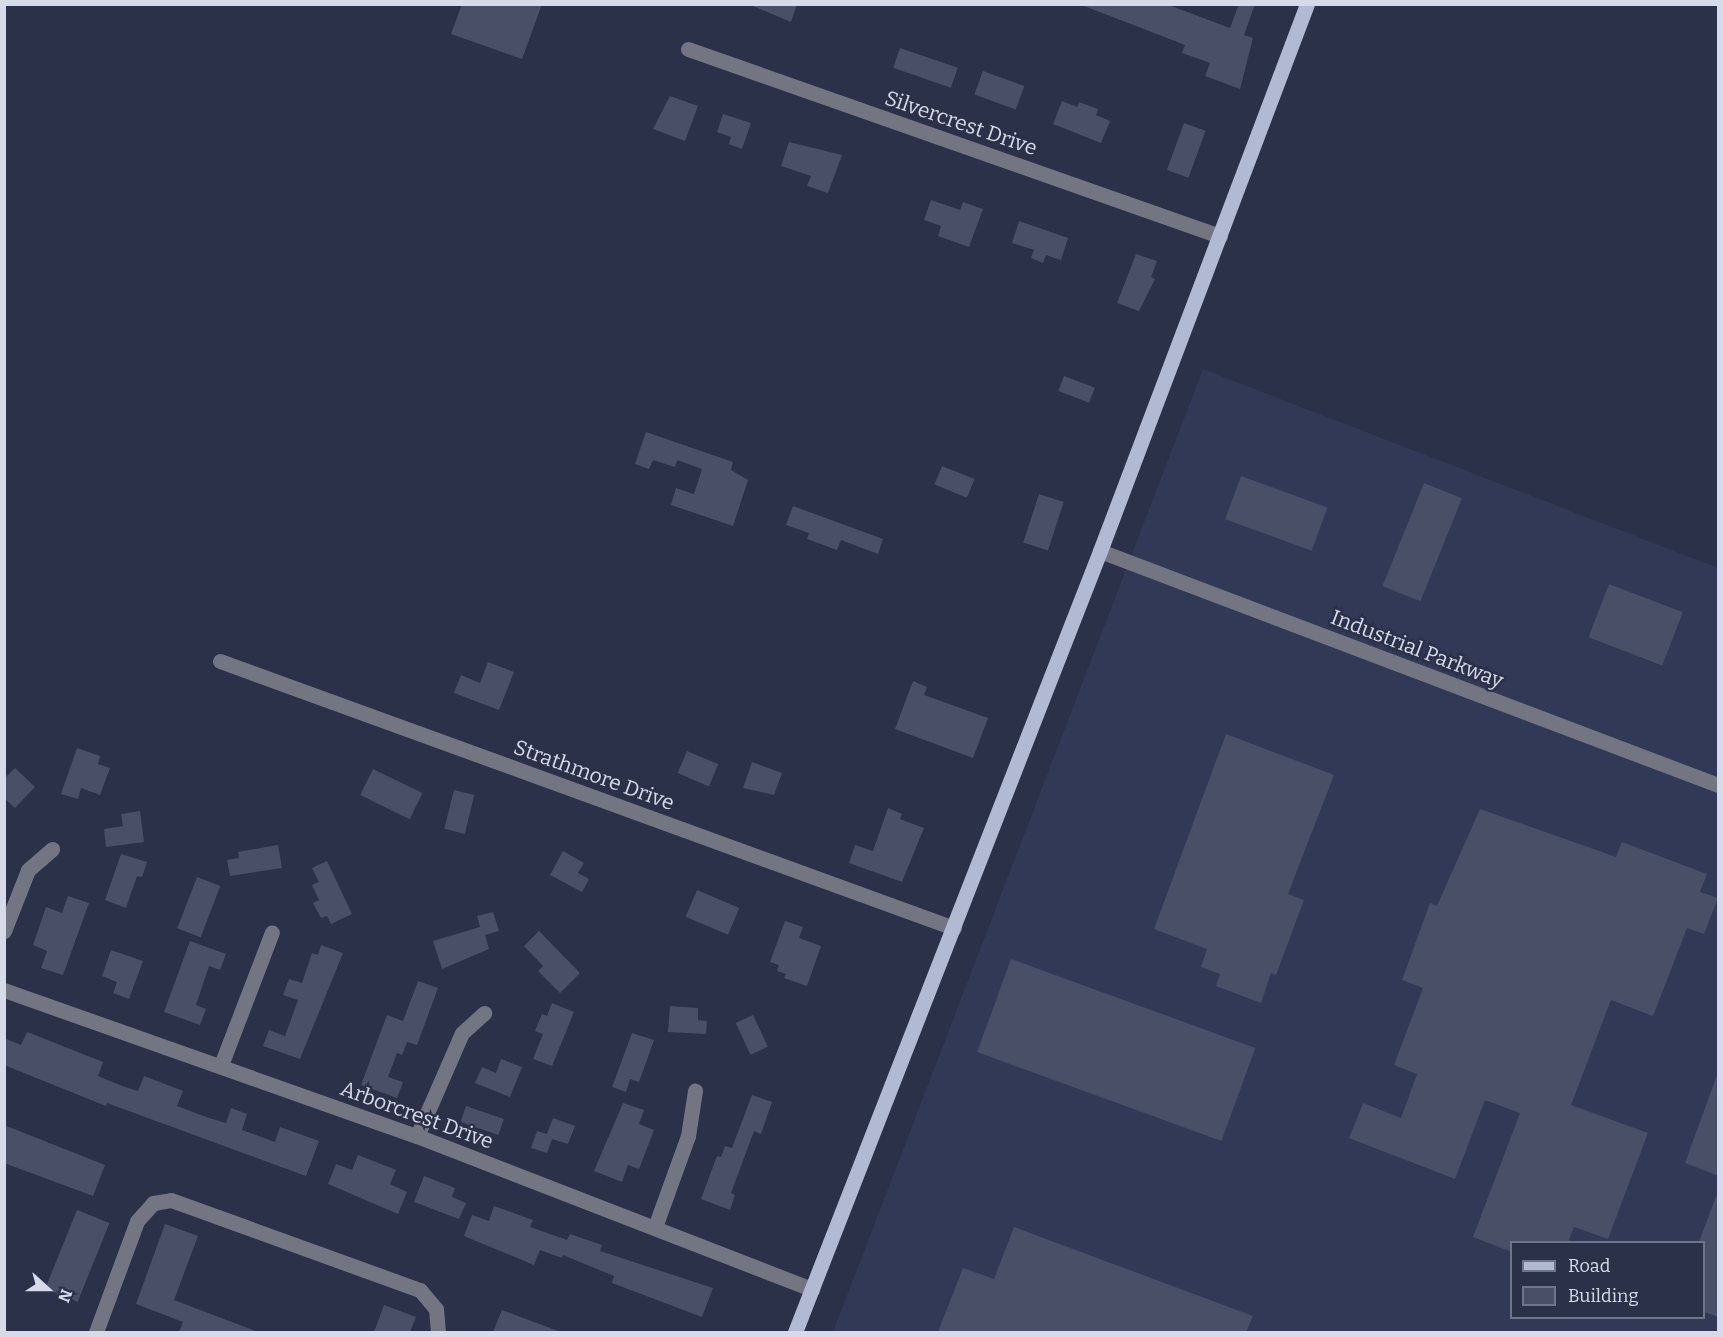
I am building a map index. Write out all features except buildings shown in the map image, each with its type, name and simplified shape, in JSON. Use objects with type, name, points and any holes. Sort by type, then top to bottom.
[{"type":"main road","points":[[795,1332],[1100,551],[1307,4]]},
{"type":"street","name":"Silvercrest Drive","points":[[688,49],[1220,236]]},
{"type":"street","name":"Industrial Parkway","points":[[1100,551],[1719,785]]},
{"type":"street","name":"Strathmore Drive","points":[[220,661],[954,928]]},
{"type":"street","points":[[4,931],[28,870],[52,849]]},
{"type":"street","points":[[221,1065],[272,932]]},
{"type":"street","name":"Arborcrest Drive","points":[[4,990],[417,1136],[812,1289]]},
{"type":"street","points":[[417,1136],[462,1033],[484,1013]]},
{"type":"street","points":[[655,1227],[688,1136],[695,1091]]},
{"type":"street","points":[[96,1332],[137,1221],[153,1203],[171,1200],[420,1290],[436,1309],[438,1332]]},
{"type":"shaded area","points":[[1203,369],[1718,568],[1718,1332],[833,1332]]}]
